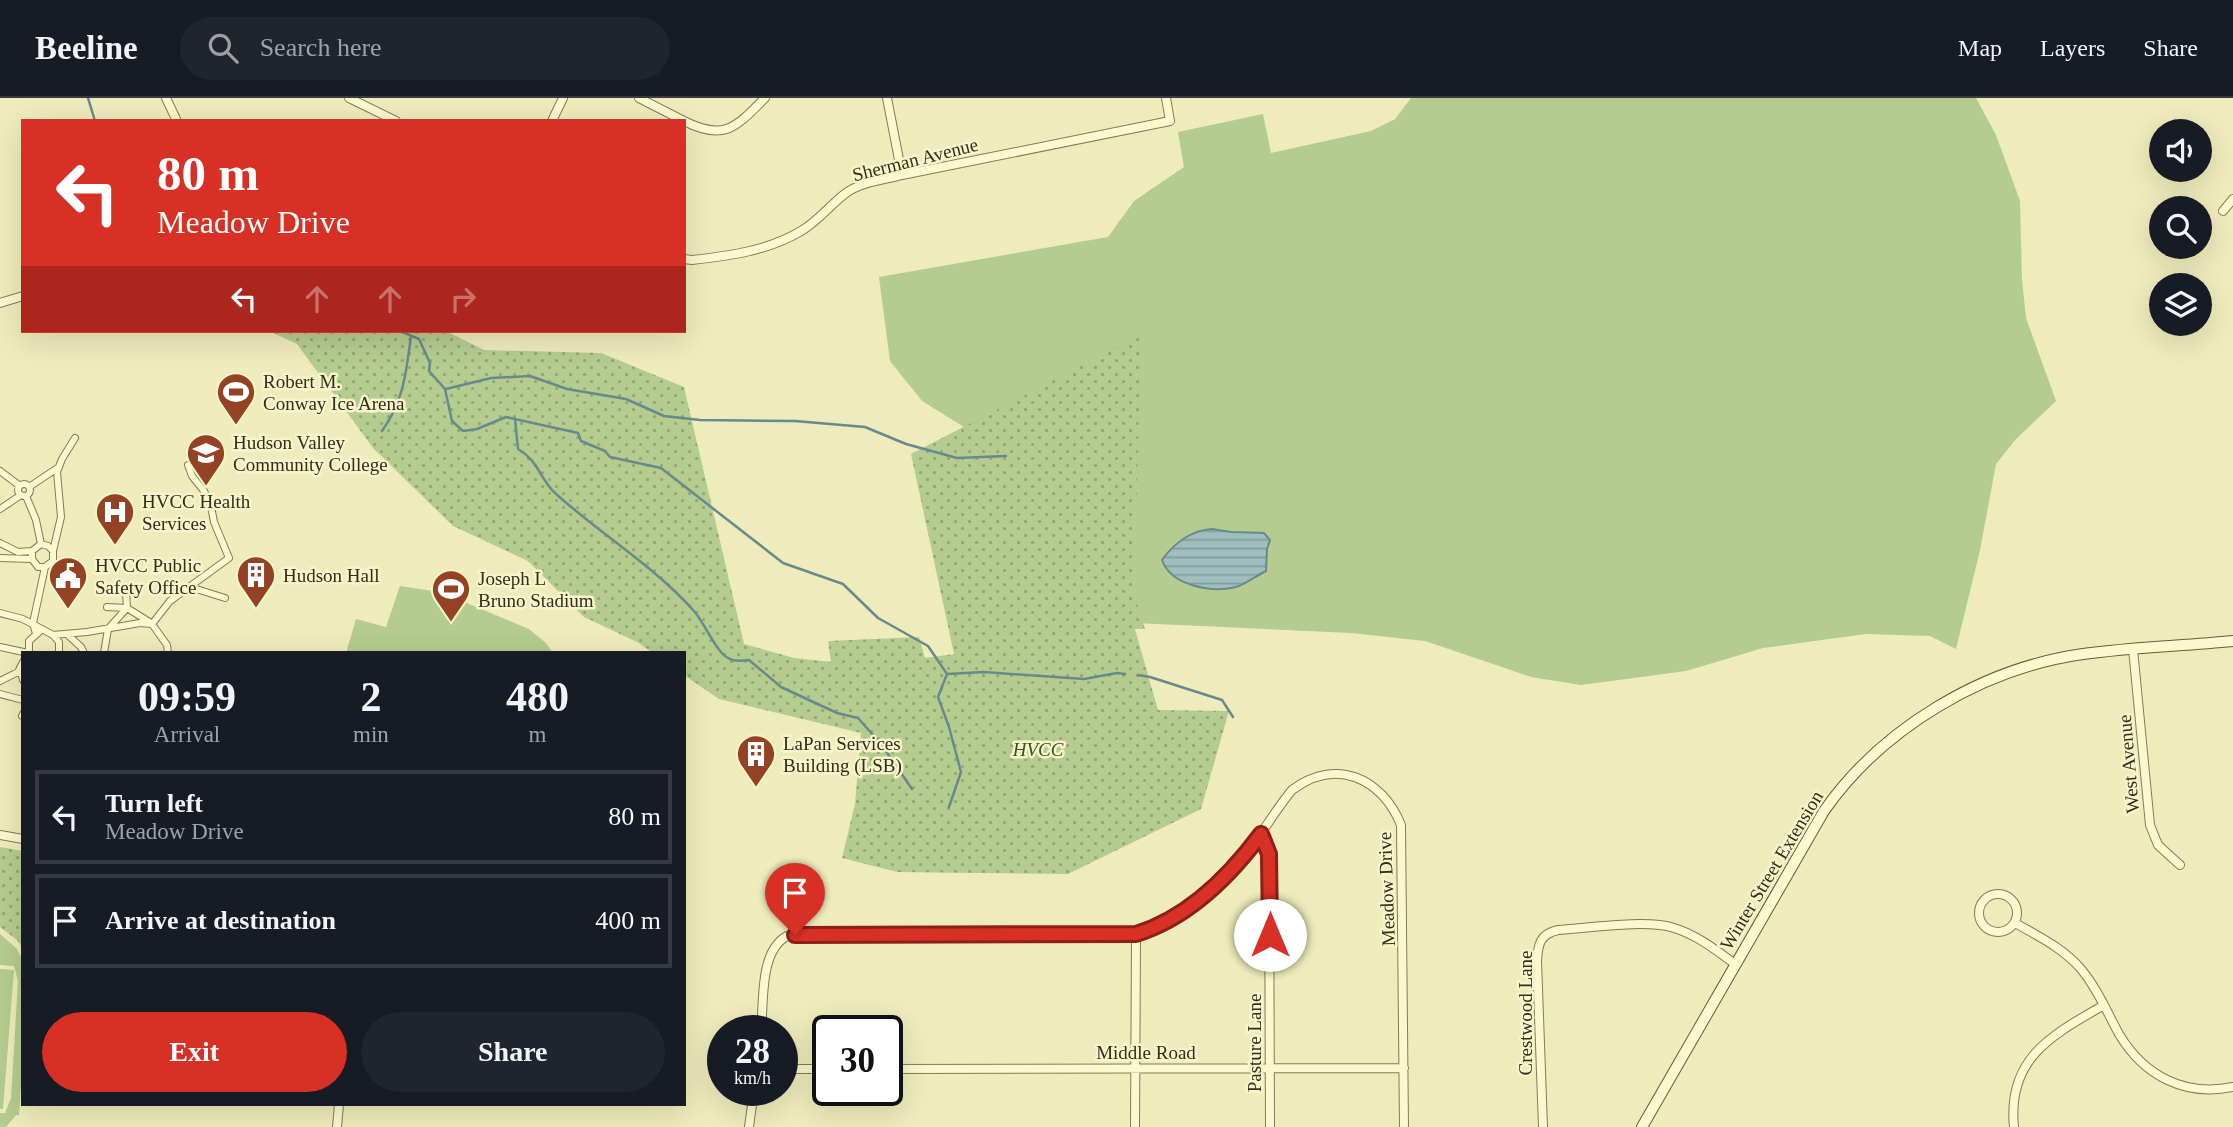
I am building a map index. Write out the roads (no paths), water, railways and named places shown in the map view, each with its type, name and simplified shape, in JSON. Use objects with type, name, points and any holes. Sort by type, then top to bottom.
[{"type":"main road","name":"Winter Street Extension","points":[[1642,1127],[1824,811],[1858,768],[1889,740],[1966,691],[2028,667],[2062,658],[2233,641]]},
{"type":"street","points":[[166,98],[176,119]]},
{"type":"street","points":[[349,98],[392,119]]},
{"type":"street","points":[[553,119],[563,98]]},
{"type":"street","points":[[639,98],[680,119]]},
{"type":"street","points":[[686,122],[705,130],[730,130],[765,98]]},
{"type":"street","points":[[887,98],[902,175]]},
{"type":"street","name":"Sherman Avenue","points":[[686,259],[744,253],[783,240],[815,222],[847,192],[859,186],[1170,121],[1166,98]]},
{"type":"street","points":[[2223,211],[2233,199]]},
{"type":"street","points":[[0,303],[21,297]]},
{"type":"street","points":[[0,542],[12,550],[32,555],[38,567],[45,567],[53,561],[61,517],[57,472],[75,438]]},
{"type":"street","points":[[152,624],[170,601],[229,558],[214,522],[211,506],[204,491],[192,477],[188,464]]},
{"type":"street","points":[[29,487],[59,467]]},
{"type":"street","points":[[0,471],[20,486]]},
{"type":"street","points":[[20,486],[25,484],[29,487]]},
{"type":"street","points":[[20,486],[18,491],[24,495],[36,520],[41,544]]},
{"type":"street","points":[[0,509],[29,493],[29,487]]},
{"type":"street","points":[[41,544],[53,551]]},
{"type":"street","points":[[0,558],[32,555],[41,544]]},
{"type":"street","points":[[36,634],[33,623],[45,567]]},
{"type":"street","points":[[190,587],[225,598]]},
{"type":"street","points":[[104,651],[108,629],[127,608],[126,592]]},
{"type":"street","points":[[107,607],[127,608],[152,624],[167,645],[168,651]]},
{"type":"street","points":[[0,613],[33,623],[53,635],[59,642],[59,651]]},
{"type":"street","points":[[28,651],[29,641],[36,634],[45,632],[68,635],[140,623],[152,624]]},
{"type":"street","points":[[68,635],[83,651]]},
{"type":"street","points":[[0,647],[22,651]]},
{"type":"street","name":"West Avenue","points":[[2133,649],[2150,825],[2158,845],[2180,864]]},
{"type":"street","points":[[0,681],[18,672],[21,667]]},
{"type":"street","points":[[0,694],[21,699]]},
{"type":"street","name":"Meadow Drive","points":[[762,1015],[767,962],[774,946],[787,936],[1136,934],[1152,929],[1181,914],[1235,867],[1292,790],[1316,777],[1341,774],[1352,776],[1374,787],[1389,802],[1401,825],[1403,836],[1404,1127]]},
{"type":"street","name":"Pasture Lane","points":[[1261,834],[1269,854],[1270,1127]]},
{"type":"street","points":[[0,835],[21,839]]},
{"type":"street","points":[[2000,893],[2007,895],[2017,910],[2015,923],[2005,931],[1992,932],[1982,924],[1978,912],[1980,906],[1988,896],[2000,893]]},
{"type":"street","points":[[2015,923],[2072,958],[2090,981],[2133,1054],[2160,1078],[2193,1089],[2233,1087]]},
{"type":"street","name":"Crestwood Lane","points":[[1543,1127],[1537,961],[1538,945],[1544,936],[1558,930],[1661,925],[1689,933],[1735,964]]},
{"type":"street","points":[[1135,1127],[1136,934]]},
{"type":"street","points":[[2014,1127],[2016,1092],[2030,1057],[2053,1035],[2104,1005]]},
{"type":"street","name":"Middle Road","points":[[903,1069],[1404,1068]]},
{"type":"street","points":[[337,1127],[339,1106]]},
{"type":"street","points":[[749,1127],[752,1106]]},
{"type":"water","points":[[1212,529],[1264,533],[1270,540],[1266,571],[1240,586],[1226,589],[1193,586],[1174,576],[1162,560],[1178,543],[1191,535]]},
{"type":"waterway","points":[[88,98],[94,119]]},
{"type":"waterway","points":[[405,333],[419,339],[430,363],[429,371],[445,389],[452,421],[463,431],[477,429],[506,417],[578,433],[581,441],[605,451],[610,457],[661,468],[783,563],[843,584],[878,618],[928,646],[947,674],[984,672],[1084,679],[1125,674]]},
{"type":"waterway","points":[[382,431],[400,397],[411,336]]},
{"type":"waterway","points":[[446,389],[491,378],[530,376],[567,389],[626,399],[664,416],[700,420],[795,421],[865,427],[906,444],[957,458],[1006,456]]},
{"type":"waterway","points":[[515,419],[518,449],[535,464],[555,493],[678,594],[698,616],[724,655],[733,660],[749,660],[781,687],[837,713],[858,718],[881,744],[912,789]]},
{"type":"waterway","points":[[947,674],[938,697],[961,772],[949,807]]},
{"type":"waterway","points":[[1138,675],[1222,700],[1233,717]]},
{"type":"place","name":"Robert M. Conway Ice Arena","points":[[236,426]]},
{"type":"place","name":"Hudson Valley Community College","points":[[206,487]]},
{"type":"place","name":"HVCC Health Services","points":[[115,546]]},
{"type":"place","name":"Hudson Hall","points":[[256,609]]},
{"type":"place","name":"HVCC Public Safety Office","points":[[68,610]]},
{"type":"place","name":"Joseph L Bruno Stadium","points":[[451,623]]},
{"type":"place","name":"LaPan Services Building (LSB)","points":[[756,788]]},
{"type":"park label","name":"HVCC","points":[[1038,749]]}]
